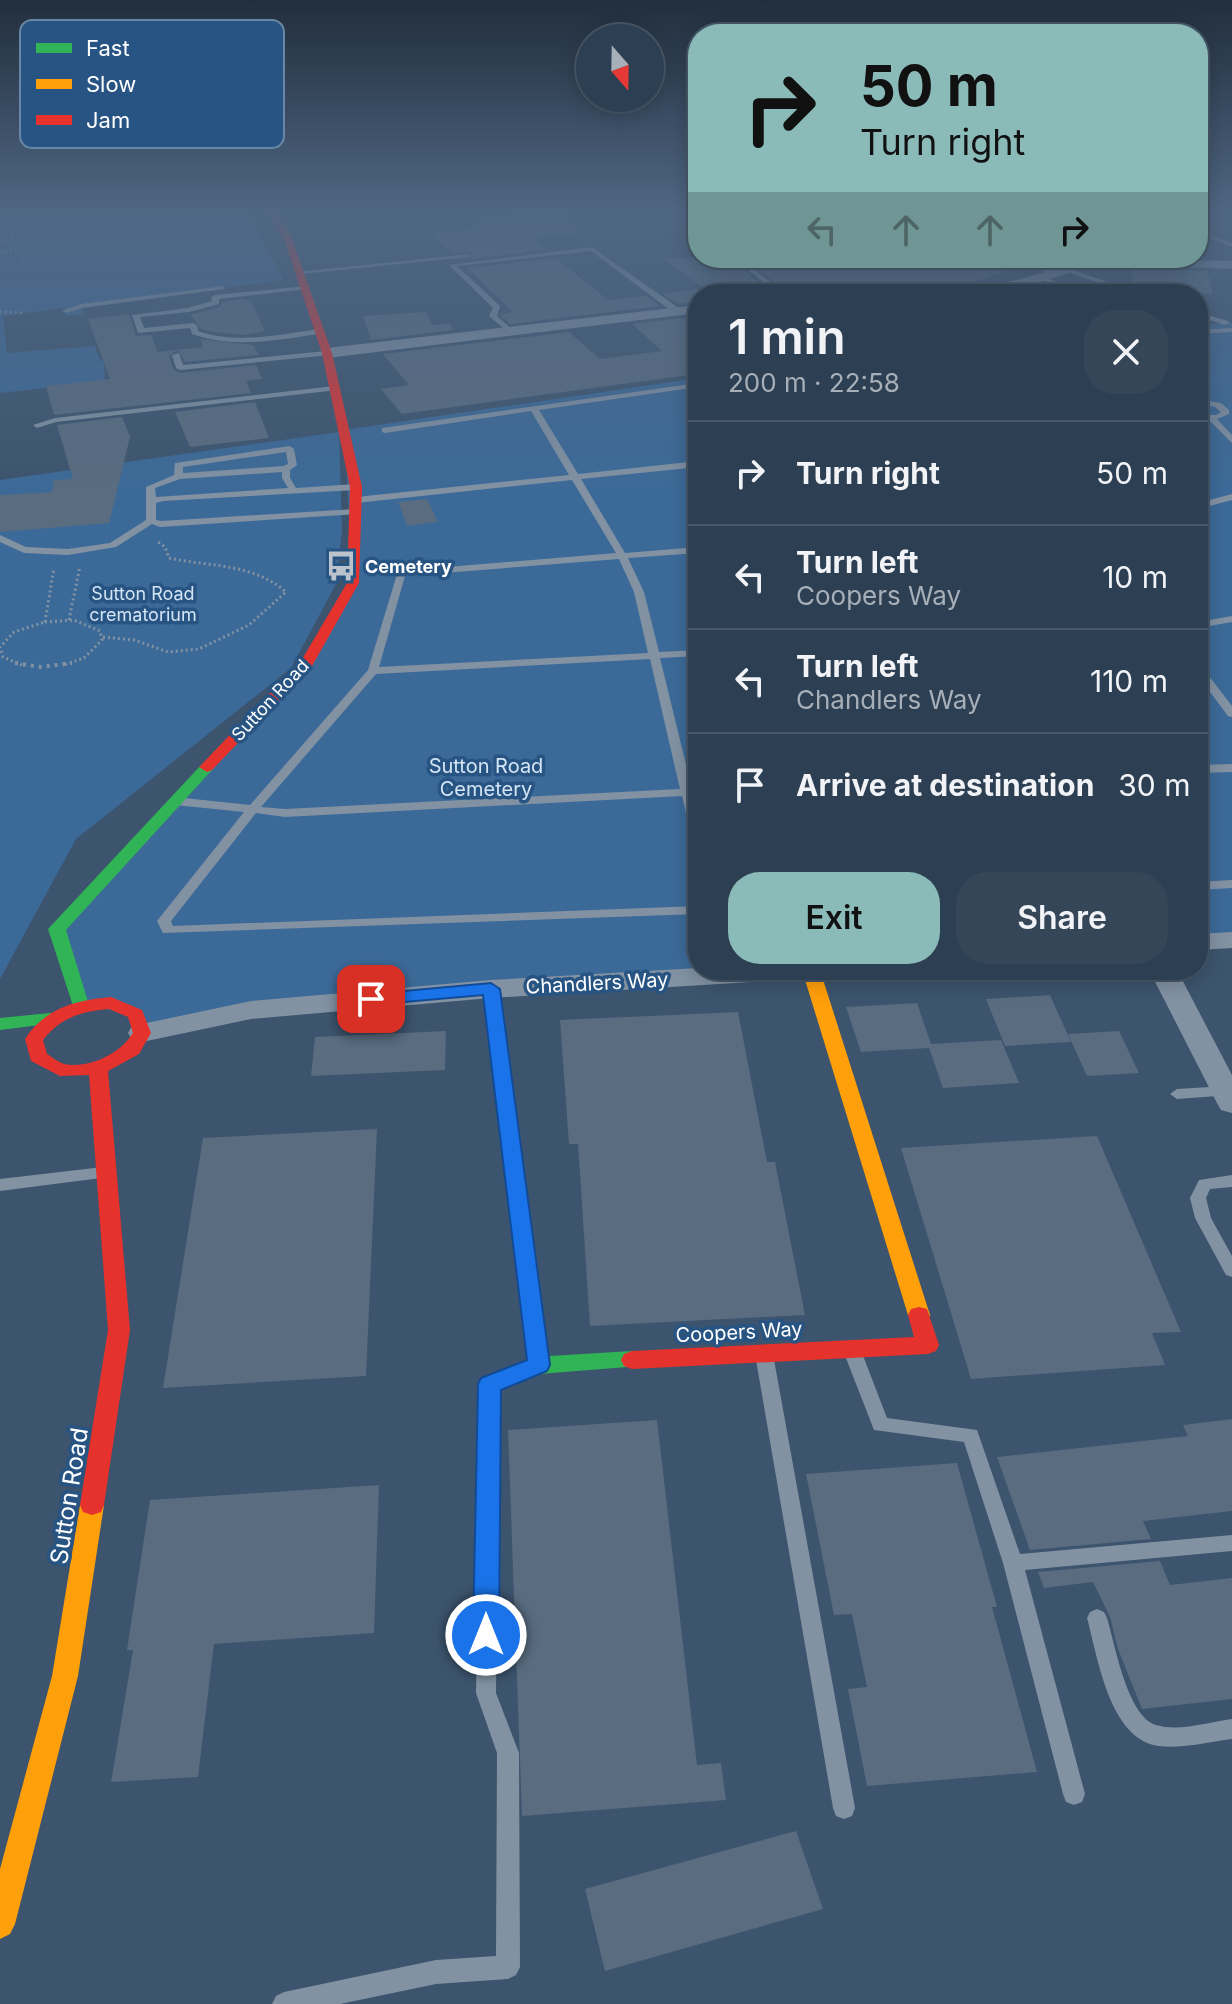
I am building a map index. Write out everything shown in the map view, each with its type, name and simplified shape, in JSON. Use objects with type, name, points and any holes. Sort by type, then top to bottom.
[{"type":"street","name":"Sutton Road","points":[[80,1005],[57,929],[174,801],[307,663],[353,583],[356,500],[327,353],[312,306]]},
{"type":"street","points":[[327,353],[688,310]]},
{"type":"street","points":[[1208,941],[1232,940]]},
{"type":"street","name":"Chandlers Way","points":[[142,1033],[251,1010],[491,989],[688,977]]},
{"type":"street","name":"Coopers Way","points":[[539,1365],[928,1345],[816,980]]},
{"type":"street","points":[[1169,980],[1226,1081]]},
{"type":"street","points":[[491,989],[539,1365]]},
{"type":"street","points":[[111,1003],[136,1014],[142,1033],[132,1050],[98,1068],[60,1070],[38,1057],[34,1039],[40,1027],[50,1019],[80,1005],[111,1003]]},
{"type":"street","points":[[0,1024],[50,1019]]},
{"type":"street","points":[[11,1042],[34,1039]]},
{"type":"street","name":"Sutton Road","points":[[0,1924],[65,1676],[119,1330],[98,1068]]},
{"type":"lane","points":[[66,311],[85,306]]},
{"type":"lane","points":[[204,306],[136,315],[141,331],[193,325],[195,332],[226,341],[320,331]]},
{"type":"lane","points":[[494,306],[497,308],[493,316],[510,332]]},
{"type":"lane","points":[[669,306],[677,311]]},
{"type":"lane","points":[[1208,317],[1225,323]]},
{"type":"lane","points":[[1208,331],[1232,330]]},
{"type":"lane","points":[[176,355],[180,368],[327,353]]},
{"type":"lane","points":[[385,430],[688,386]]},
{"type":"lane","points":[[37,425],[97,415],[334,388]]},
{"type":"lane","points":[[1208,403],[1225,409],[1225,414],[1208,418]]},
{"type":"lane","points":[[93,405],[97,415]]},
{"type":"lane","points":[[534,409],[622,555],[639,592],[653,656],[688,778]]},
{"type":"lane","points":[[1211,418],[1232,440]]},
{"type":"lane","points":[[151,521],[150,487],[179,476],[286,469],[293,465],[290,449],[178,465],[179,476]]},
{"type":"lane","points":[[0,538],[24,550],[68,552],[113,545],[151,521],[180,523],[356,500],[688,465]]},
{"type":"lane","points":[[286,469],[286,478],[294,491]]},
{"type":"lane","points":[[152,501],[294,491],[356,500]]},
{"type":"lane","points":[[1208,503],[1232,497]]},
{"type":"lane","points":[[688,551],[401,573],[373,671],[253,809],[164,921],[168,930],[688,910]]},
{"type":"lane","points":[[1208,623],[1232,619]]},
{"type":"lane","points":[[373,671],[688,654]]},
{"type":"lane","points":[[1208,682],[1232,714]]},
{"type":"lane","points":[[1208,769],[1232,768]]},
{"type":"lane","points":[[174,801],[285,813],[688,792]]},
{"type":"lane","points":[[1208,885],[1232,884]]},
{"type":"lane","points":[[1177,1094],[1226,1081]]},
{"type":"lane","points":[[0,1185],[106,1173]]},
{"type":"lane","points":[[1232,1181],[1205,1184],[1198,1198],[1203,1218],[1232,1271]]},
{"type":"lane","points":[[851,1349],[880,1425],[971,1435],[1013,1563],[1074,1794]]},
{"type":"lane","points":[[763,1353],[844,1808]]},
{"type":"lane","points":[[284,2004],[436,1972],[508,1967],[508,1753],[486,1693],[490,1384],[539,1365]]},
{"type":"lane","points":[[1013,1563],[1232,1543]]},
{"type":"lane","points":[[1097,1618],[1124,1705],[1133,1722],[1147,1734],[1167,1736],[1232,1729]]},
{"type":"path","points":[[0,312],[22,313]]},
{"type":"path","points":[[103,637],[126,637],[180,653],[205,648],[224,641],[246,627],[286,592],[278,584],[250,572],[169,558],[165,547],[154,541]]},
{"type":"path","points":[[69,620],[83,553]]},
{"type":"path","points":[[45,622],[56,555]]},
{"type":"path","points":[[69,620],[95,627],[103,637],[101,644],[90,654],[48,666],[11,662],[1,654],[1,644],[18,630],[45,622],[69,620]]},
{"type":"green space","points":[[0,306],[85,306],[81,306],[84,314],[66,316],[65,308],[3,316],[7,353],[95,346],[100,361],[104,361],[105,381],[0,393]]},
{"type":"green space","points":[[1232,322],[1232,940],[1208,941],[1208,324]]},
{"type":"green space","name":"Sutton Road Cemetery","points":[[688,379],[688,971],[251,1010],[142,1033],[135,1014],[80,1005],[57,929],[307,663],[353,583],[344,430]]},
{"type":"green space","name":"Sutton Road crematorium","points":[[339,432],[342,529],[336,584],[291,668],[76,839],[0,979],[0,480]]},
{"type":"building","points":[[253,306],[265,331],[244,335],[214,332],[201,329],[191,315],[220,307]]},
{"type":"building","points":[[506,306],[660,306],[510,324],[500,315],[513,312]]},
{"type":"building","points":[[426,312],[432,325],[450,324],[453,330],[371,340],[363,316]]},
{"type":"building","points":[[129,314],[136,336],[151,335],[158,352],[203,347],[200,339],[253,345],[259,355],[185,362],[178,350],[169,356],[173,369],[179,373],[256,365],[262,379],[246,381],[251,393],[54,415],[46,386],[110,379],[88,319]]},
{"type":"building","points":[[688,317],[688,375],[402,414],[381,389],[409,385],[383,354],[569,332],[600,359],[662,351],[632,324]]},
{"type":"building","points":[[255,402],[269,438],[190,447],[175,412]]},
{"type":"building","points":[[122,417],[130,437],[109,523],[0,532],[0,495],[52,492],[54,480],[73,479],[57,425]]},
{"type":"building","points":[[427,499],[438,522],[407,526],[398,502]]},
{"type":"building","points":[[1050,995],[1071,1042],[1005,1046],[986,999]]},
{"type":"building","points":[[917,1003],[931,1044],[1001,1040],[1019,1083],[943,1088],[929,1048],[861,1052],[846,1007]]},
{"type":"building","points":[[738,1012],[767,1162],[775,1162],[805,1315],[590,1326],[578,1144],[569,1144],[560,1020]]},
{"type":"building","points":[[446,1031],[445,1070],[311,1076],[315,1037]]},
{"type":"building","points":[[1119,1031],[1139,1073],[1087,1076],[1068,1034]]},
{"type":"building","points":[[377,1129],[366,1376],[163,1388],[203,1138]]},
{"type":"building","points":[[1097,1136],[1181,1332],[1152,1333],[1165,1365],[971,1379],[901,1148]]},
{"type":"building","points":[[1232,1419],[1232,1511],[1143,1521],[1151,1539],[1030,1550],[997,1457],[1188,1436],[1183,1425]]},
{"type":"building","points":[[657,1420],[697,1765],[721,1763],[726,1800],[522,1816],[508,1430]]},
{"type":"building","points":[[957,1463],[997,1607],[992,1607],[1037,1772],[867,1786],[848,1689],[867,1687],[852,1614],[834,1615],[806,1474]]},
{"type":"building","points":[[379,1485],[374,1633],[214,1644],[198,1777],[111,1782],[133,1650],[127,1650],[150,1500]]},
{"type":"building","points":[[1160,1561],[1170,1585],[1232,1578],[1232,1699],[1142,1709],[1118,1649],[1110,1617],[1093,1582],[1044,1588],[1038,1572]]},
{"type":"building","points":[[796,1831],[823,1909],[605,1971],[585,1889]]},
{"type":"traffic: fast","points":[[80,1005],[57,929],[207,767]]},
{"type":"traffic: fast","points":[[491,989],[539,1365],[632,1360]]},
{"type":"traffic: fast","points":[[0,1024],[50,1019]]},
{"type":"traffic: slow","points":[[814,980],[919,1315]]},
{"type":"traffic: slow","points":[[0,1924],[65,1676],[92,1505]]},
{"type":"traffic: jam","points":[[207,767],[307,663],[353,583],[356,487],[327,353],[311,306]]},
{"type":"traffic: jam","points":[[111,1003],[136,1014],[142,1033],[132,1050],[98,1068],[60,1070],[38,1057],[34,1039],[58,1016],[78,1008],[111,1003]]},
{"type":"traffic: jam","points":[[92,1505],[119,1330],[98,1068]]},
{"type":"traffic: jam","points":[[632,1360],[928,1345],[919,1315]]},
{"type":"place","name":"Cemetery","points":[[341,566]]},
{"type":"route","points":[[371,999],[491,989],[539,1365],[490,1384],[486,1635]]}]
